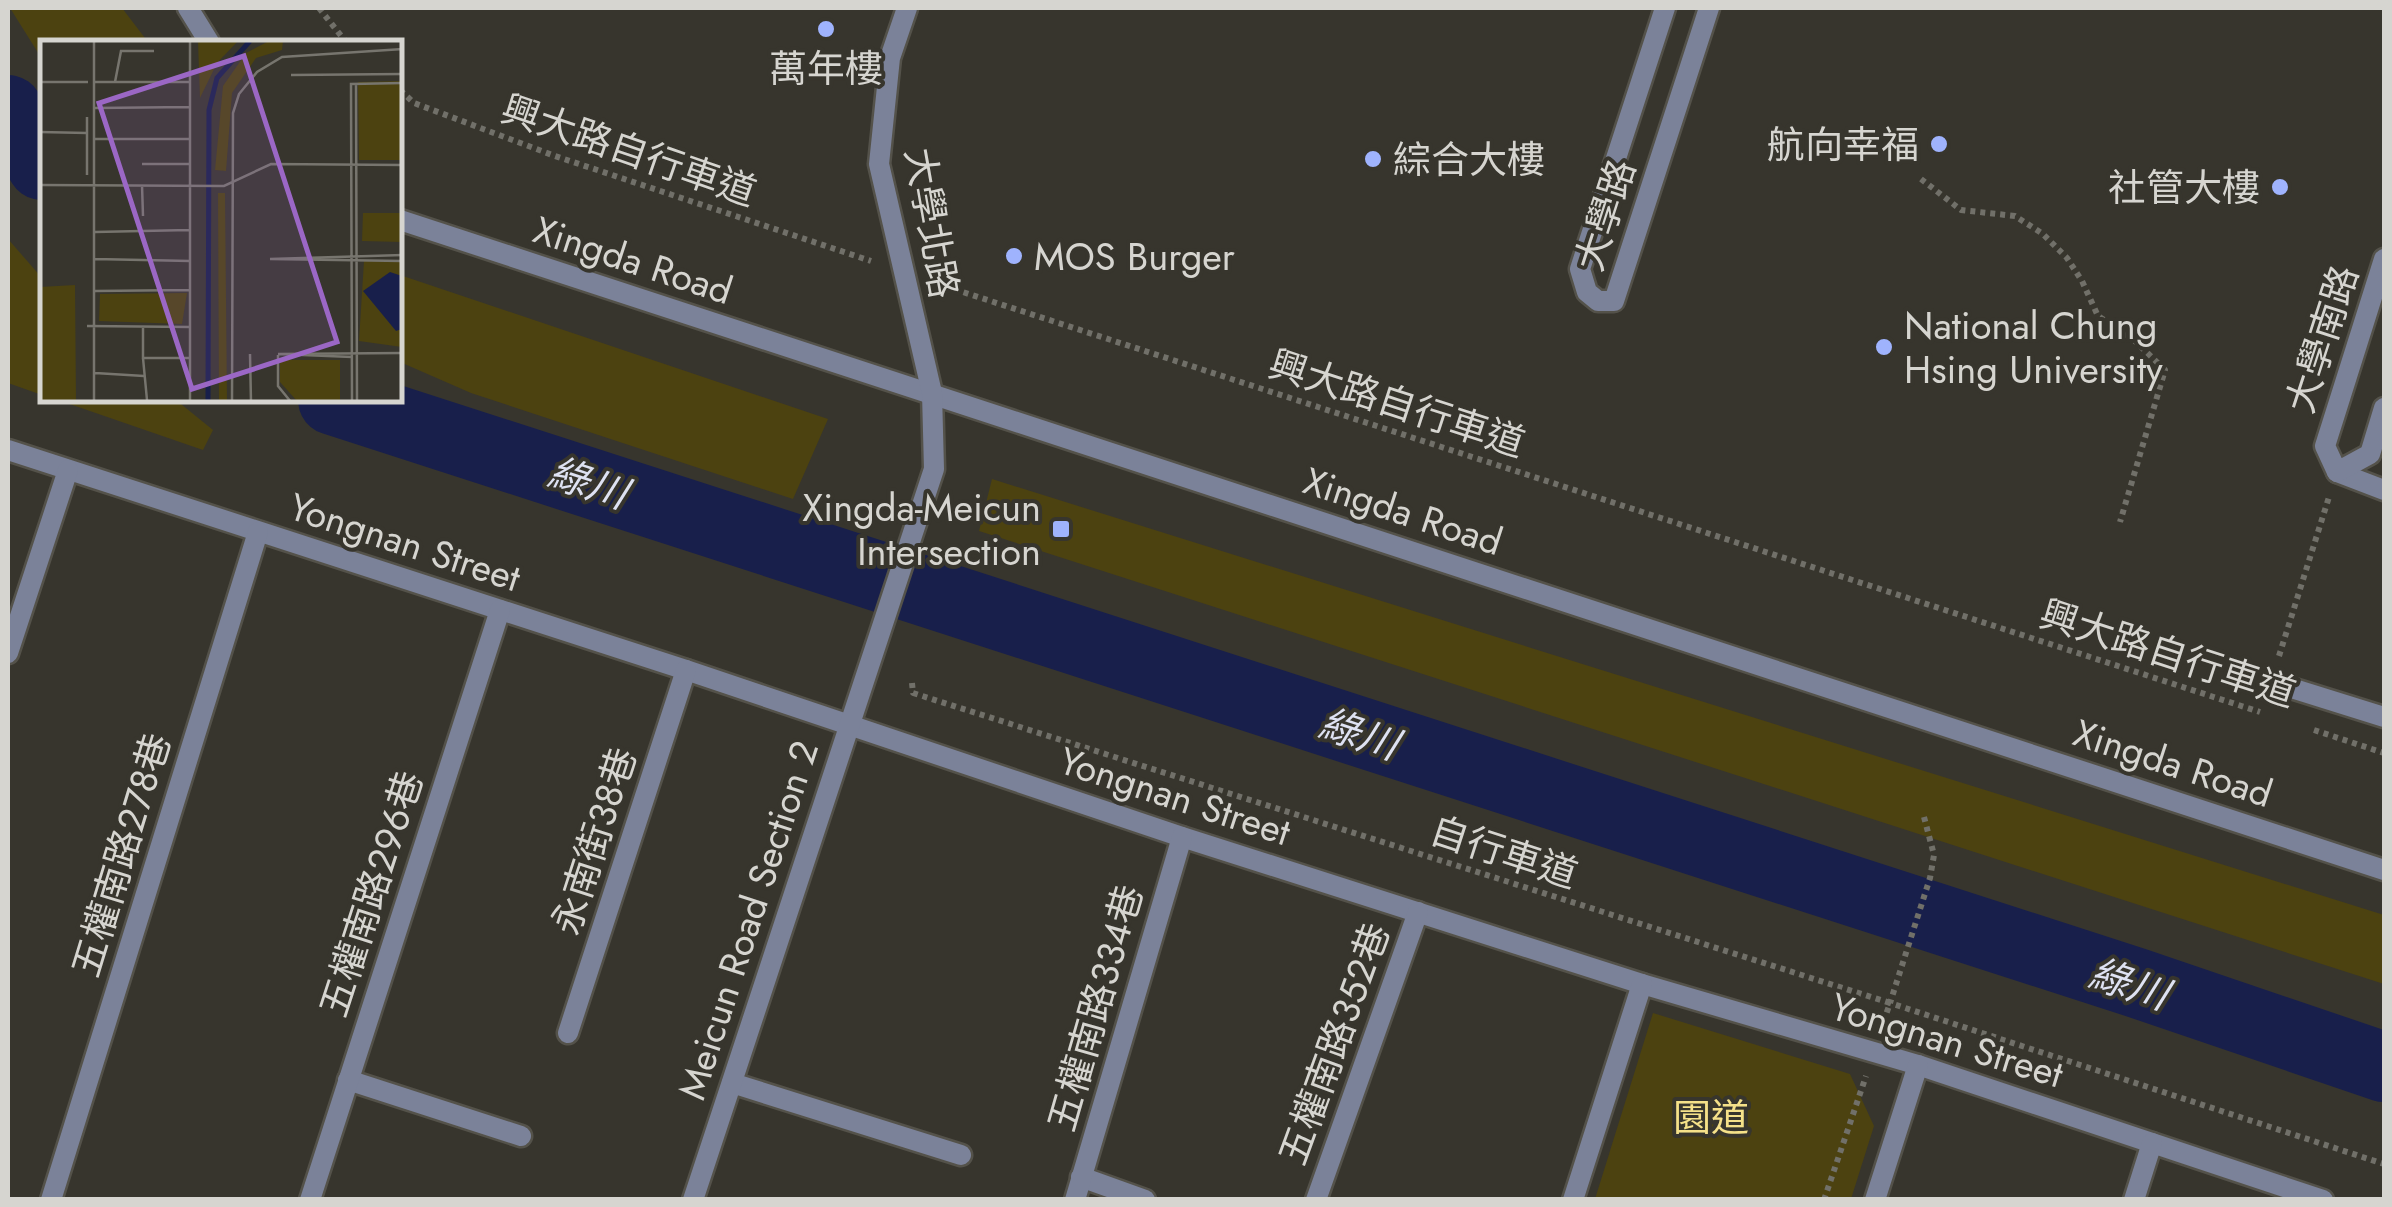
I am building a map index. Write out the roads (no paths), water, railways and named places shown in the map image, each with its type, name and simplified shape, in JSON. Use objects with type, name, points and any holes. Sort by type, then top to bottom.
[{"type":"street","points":[[188,8],[208,40]]},
{"type":"street","name":"大學北路","points":[[907,8],[890,58],[878,164],[932,393]]},
{"type":"street","name":"大學路","points":[[1665,8],[1580,269],[1587,292],[1598,301],[1614,301],[1709,8]]},
{"type":"street","name":"Xingda Road","points":[[402,221],[2384,870]]},
{"type":"street","name":"大學南路","points":[[2384,259],[2324,446],[2337,472],[2370,454],[2384,408]]},
{"type":"street","name":"Meicun Road Section 2","points":[[693,1200],[934,469],[932,393]]},
{"type":"street","name":"Yongnan Street","points":[[8,450],[686,670],[1182,837],[1642,984],[1918,1066],[2324,1200]]},
{"type":"street","points":[[8,653],[68,470]]},
{"type":"street","points":[[2337,472],[2384,490]]},
{"type":"street","name":"五權南路278巷","points":[[51,1200],[258,532]]},
{"type":"street","name":"五權南路296巷","points":[[310,1200],[500,610]]},
{"type":"street","name":"永南街38巷","points":[[568,1033],[686,670]]},
{"type":"street","points":[[2272,682],[2384,717]]},
{"type":"street","name":"五權南路334巷","points":[[1074,1200],[1182,837]]},
{"type":"street","name":"五權南路352巷","points":[[1316,1200],[1418,912]]},
{"type":"street","points":[[1574,1200],[1642,984]]},
{"type":"street","points":[[1874,1200],[1918,1066]]},
{"type":"street","points":[[348,1080],[520,1136]]},
{"type":"street","points":[[732,1083],[961,1155]]},
{"type":"street","points":[[2134,1200],[2152,1144]]},
{"type":"street","points":[[1082,1177],[1145,1200]]},
{"type":"waterway","name":"綠川","points":[[8,110],[40,162]]},
{"type":"waterway","name":"綠川","points":[[339,402],[2137,983],[2384,1067]]},
{"type":"place","name":"萬年樓","points":[[826,29]]},
{"type":"place","name":"航向幸福","points":[[1939,144]]},
{"type":"place","name":"綜合大樓","points":[[1373,159]]},
{"type":"place","name":"社管大樓","points":[[2280,187]]},
{"type":"place","name":"MOS Burger","points":[[1014,256]]},
{"type":"place","name":"National Chung Hsing University","points":[[1884,347]]},
{"type":"place","name":"Xingda-Meicun Intersection","points":[[1061,529]]},
{"type":"park label","name":"園道","points":[[1711,1117]]}]
